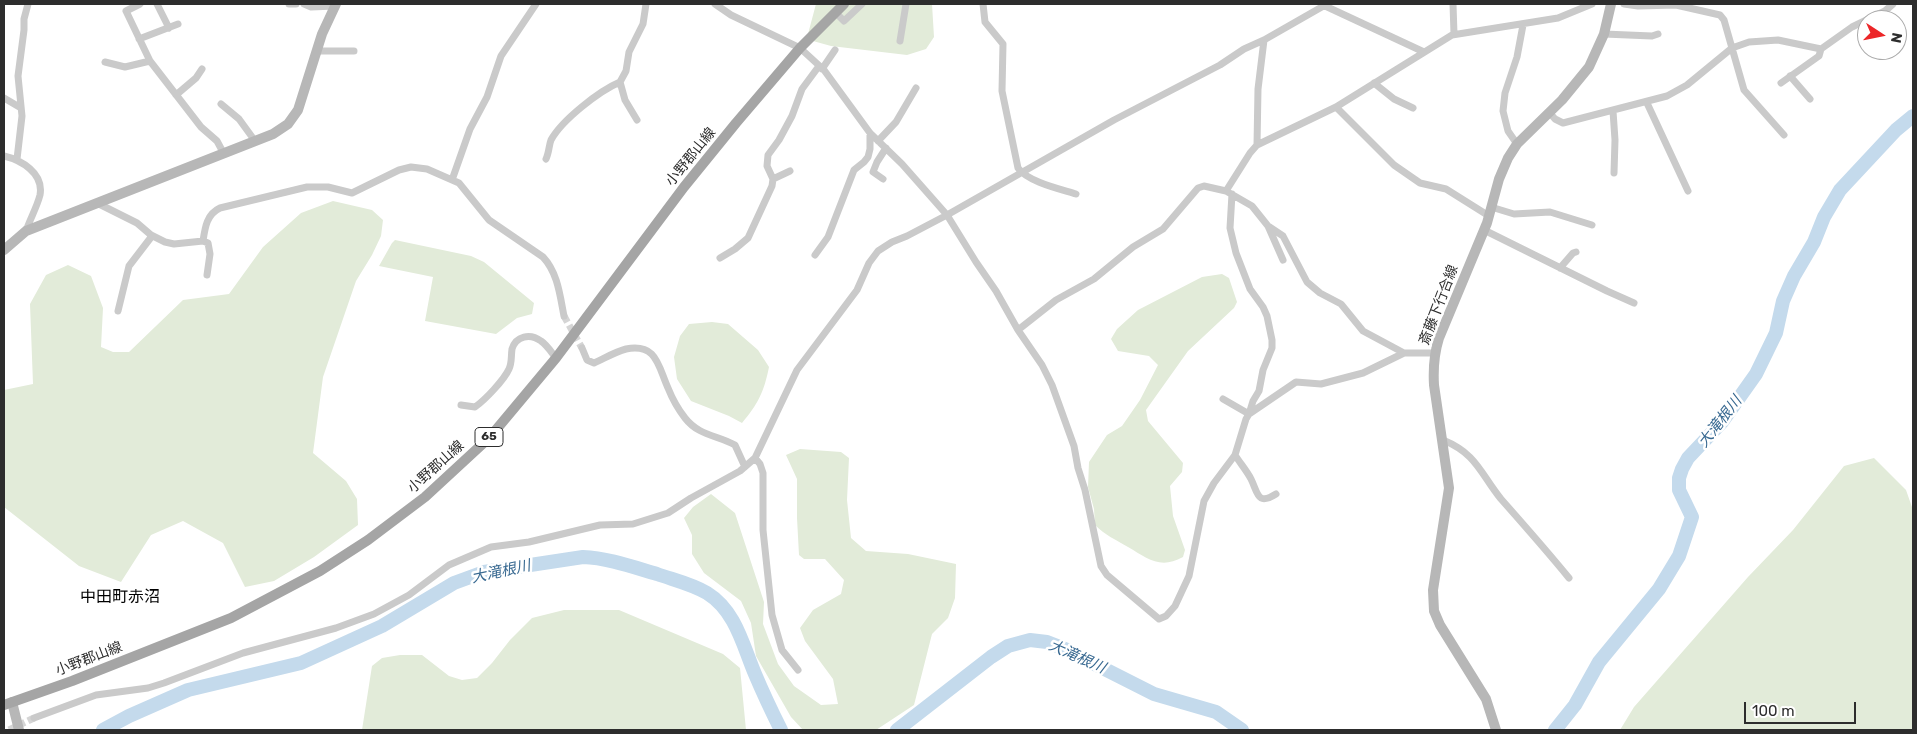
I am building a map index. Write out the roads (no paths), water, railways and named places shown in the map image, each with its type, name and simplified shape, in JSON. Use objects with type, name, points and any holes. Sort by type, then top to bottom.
[{"type":"main road","name":"小野郡山線","points":[[8,704],[232,618],[320,571],[368,540],[424,497],[490,437],[556,358],[684,187],[736,122],[800,48],[844,4]]},
{"type":"main road","name":"斎藤下行合線","points":[[1496,730],[1486,698],[1440,625],[1434,611],[1433,590],[1449,488],[1434,385],[1434,352],[1484,230],[1499,179],[1508,158],[1517,144],[1571,90],[1589,67],[1604,34],[1611,4]]},
{"type":"main road","points":[[4,250],[26,231],[255,142],[281,130],[294,117],[308,84],[317,50],[335,5]]},
{"type":"main road","points":[[8,704],[19,730]]},
{"type":"street","points":[[17,159],[22,116],[18,76],[24,19],[28,4]]},
{"type":"street","points":[[140,4],[126,10],[150,61],[201,127],[217,141],[224,154]]},
{"type":"street","points":[[157,4],[169,28]]},
{"type":"street","points":[[289,4],[296,4]]},
{"type":"street","points":[[304,4],[311,7],[335,5]]},
{"type":"street","points":[[452,180],[470,130],[487,97],[501,56],[536,4]]},
{"type":"street","points":[[546,159],[550,150],[550,141],[562,127],[583,106],[610,86],[620,82],[626,71],[629,52],[643,24],[646,4]]},
{"type":"street","points":[[715,4],[732,15],[800,48],[821,68],[870,133],[947,215],[996,291],[1018,330],[1042,365],[1060,406],[1074,446],[1101,566],[1107,575],[1159,619],[1166,616],[1175,606],[1189,576],[1204,501],[1214,483],[1235,455],[1246,419],[1259,391],[1263,370],[1272,348],[1267,316],[1263,306],[1250,289],[1236,253],[1230,228],[1229,192],[1250,153],[1257,145],[1336,107],[1454,34],[1558,18],[1592,4]]},
{"type":"street","points":[[835,12],[844,21],[862,4]]},
{"type":"street","points":[[900,40],[906,4]]},
{"type":"street","points":[[983,4],[985,22],[1003,44],[1002,91],[1015,159],[1021,174],[1076,194]]},
{"type":"street","points":[[34,718],[96,695],[148,688],[244,653],[336,628],[374,614],[409,595],[449,564],[492,547],[529,542],[600,525],[632,524],[668,513],[745,467],[755,458],[797,370],[857,290],[869,262],[878,251],[892,242],[908,236],[947,215],[1114,120],[1220,65],[1244,49],[1264,40],[1324,4],[1424,52]]},
{"type":"street","points":[[1453,4],[1454,34]]},
{"type":"street","points":[[1624,4],[1638,6],[1676,5],[1716,13],[1724,20],[1744,90],[1784,135]]},
{"type":"street","points":[[1782,83],[1819,56],[1822,49],[1852,27],[1886,11],[1893,4]]},
{"type":"street","points":[[139,39],[178,24]]},
{"type":"street","points":[[1517,144],[1508,131],[1503,111],[1506,93],[1517,57],[1523,24]]},
{"type":"street","points":[[1604,34],[1652,36],[1658,34]]},
{"type":"street","points":[[1257,145],[1258,89],[1264,40]]},
{"type":"street","points":[[1549,112],[1555,119],[1563,123],[1647,103],[1677,92],[1732,48],[1749,42],[1778,40],[1822,49]]},
{"type":"street","points":[[317,50],[354,51]]},
{"type":"street","points":[[720,258],[736,249],[748,238],[772,186],[773,179],[766,166],[768,155],[779,140],[792,116],[802,89],[835,50]]},
{"type":"street","points":[[105,62],[125,67],[150,61]]},
{"type":"street","points":[[176,95],[196,78],[202,69]]},
{"type":"street","points":[[1790,76],[1810,99]]},
{"type":"street","points":[[620,82],[625,100],[637,120]]},
{"type":"street","points":[[1374,83],[1394,99],[1413,108]]},
{"type":"street","points":[[878,141],[896,122],[916,88]]},
{"type":"street","points":[[4,98],[21,108]]},
{"type":"street","points":[[1647,103],[1688,191]]},
{"type":"street","points":[[221,104],[239,119],[255,142]]},
{"type":"street","points":[[1336,107],[1394,165],[1420,184],[1446,189],[1490,212],[1514,214],[1550,212],[1592,225]]},
{"type":"street","points":[[1613,111],[1615,140],[1614,174]]},
{"type":"street","points":[[815,254],[828,237],[854,170],[868,157],[870,133]]},
{"type":"street","points":[[883,178],[873,172],[886,148]]},
{"type":"street","points":[[4,156],[17,159],[34,173],[40,188],[40,196],[26,231]]},
{"type":"street","points":[[203,241],[210,215],[217,209],[291,189],[322,186],[352,193],[399,170],[411,167],[427,169],[460,184],[489,220],[548,262],[556,280],[564,316]]},
{"type":"street","points":[[773,179],[790,171]]},
{"type":"street","points":[[1018,330],[1056,300],[1094,279],[1133,247],[1163,229],[1198,188],[1204,186],[1229,192],[1252,206],[1268,226],[1283,260]]},
{"type":"street","points":[[97,202],[137,223],[152,236],[169,244],[203,241],[208,243],[210,247],[207,275]]},
{"type":"street","points":[[1268,226],[1283,236],[1306,282],[1320,293],[1340,304],[1363,331],[1404,353]]},
{"type":"street","points":[[1484,230],[1634,303]]},
{"type":"street","points":[[118,312],[129,266],[152,236]]},
{"type":"street","points":[[1560,268],[1576,252]]},
{"type":"street","points":[[461,405],[475,407],[499,382],[509,369],[513,348],[518,340],[527,336],[536,338],[542,341],[556,358]]},
{"type":"street","points":[[582,348],[587,360],[594,363],[625,350],[640,348],[650,352],[656,359],[668,389],[686,419],[710,436],[735,445],[745,467]]},
{"type":"street","points":[[1249,414],[1296,382],[1321,384],[1363,373],[1404,353],[1434,352]]},
{"type":"street","points":[[1223,398],[1249,414]]},
{"type":"street","points":[[1443,440],[1470,455],[1500,497],[1570,578]]},
{"type":"street","points":[[1235,455],[1252,480],[1258,496],[1266,498],[1276,494]]},
{"type":"street","points":[[755,458],[760,464],[763,473],[763,530],[768,582],[776,631],[782,650],[798,670]]},
{"type":"waterway","name":"大滝根川","points":[[1555,730],[1575,705],[1599,662],[1659,589],[1679,556],[1692,517],[1679,490],[1679,478],[1682,469],[1688,458],[1722,422],[1756,374],[1776,333],[1783,301],[1794,276],[1814,242],[1824,217],[1840,190],[1896,130],[1913,116]]},
{"type":"waterway","name":"大滝根川","points":[[103,730],[129,716],[188,690],[301,663],[382,626],[454,583],[484,572],[583,557],[620,563],[676,580],[701,590],[717,600],[732,619],[781,730]]},
{"type":"waterway","name":"大滝根川","points":[[897,730],[991,657],[1008,646],[1030,640],[1047,642],[1065,649],[1154,694],[1216,712],[1242,730]]},
{"type":"tunnel","points":[[564,316],[582,348]]},
{"type":"tunnel","points":[[9,730],[34,718]]},
{"type":"district","name":"中田町赤沼","points":[[120,597]]}]
